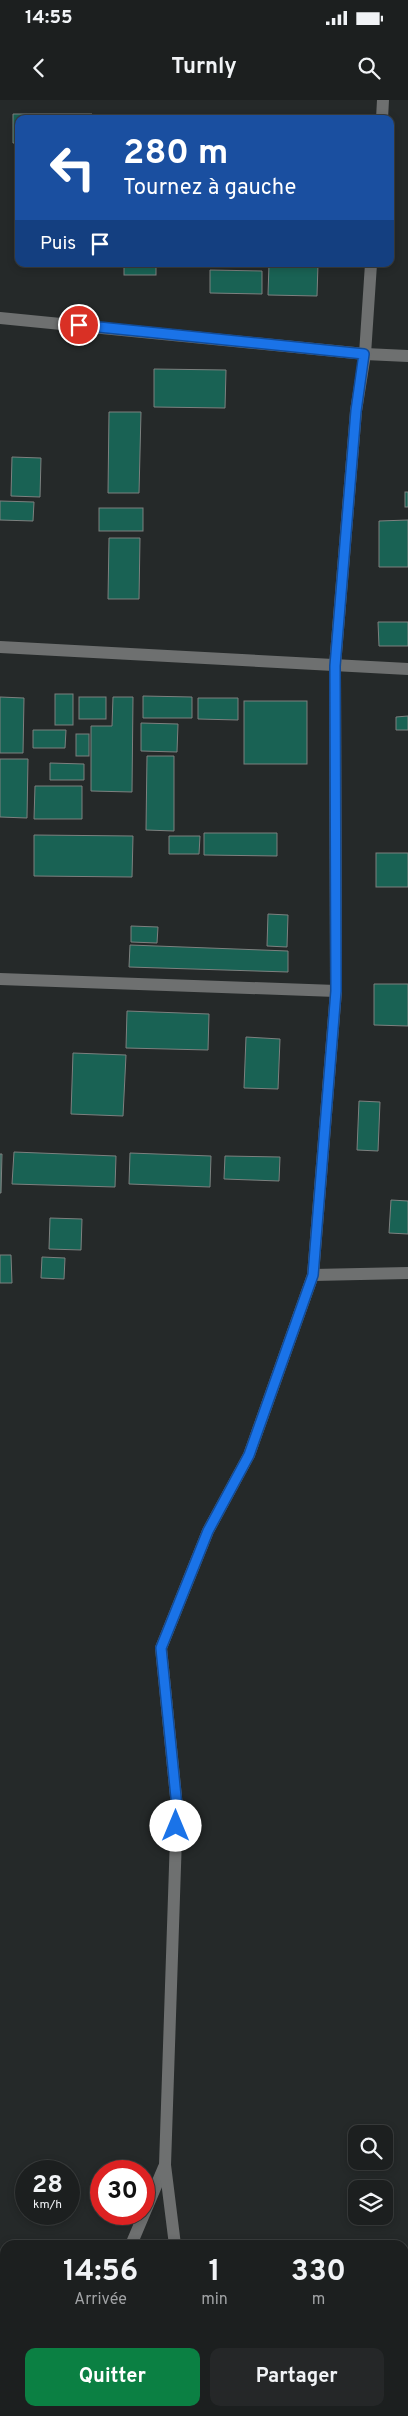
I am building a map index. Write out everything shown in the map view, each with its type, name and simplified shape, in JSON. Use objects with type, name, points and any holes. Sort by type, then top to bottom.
[{"type":"street","points":[[382,115],[383,100]]},
{"type":"street","points":[[174,2240],[165,2165],[177,1807],[161,1648],[208,1531],[249,1455],[313,1275],[336,991],[335,666],[356,411],[364,354],[371,267]]},
{"type":"street","points":[[0,318],[364,354],[408,356]]},
{"type":"street","points":[[0,647],[408,669]]},
{"type":"street","points":[[0,979],[336,991]]},
{"type":"street","points":[[313,1275],[408,1273]]},
{"type":"street","points":[[134,2240],[165,2165]]},
{"type":"building","points":[[13,114],[92,114],[15,115],[15,143],[13,143]]},
{"type":"building","points":[[124,267],[156,267],[156,275],[124,275]]},
{"type":"building","points":[[269,267],[318,267],[317,296],[268,295]]},
{"type":"building","points":[[210,270],[262,271],[262,294],[210,293]]},
{"type":"building","points":[[154,369],[226,370],[225,408],[154,407]]},
{"type":"building","points":[[109,412],[141,412],[139,493],[108,493]]},
{"type":"building","points":[[12,457],[41,458],[40,497],[11,496]]},
{"type":"building","points":[[405,492],[408,492],[408,507],[405,507]]},
{"type":"building","points":[[0,501],[34,502],[33,521],[0,520]]},
{"type":"building","points":[[99,508],[143,508],[143,531],[99,531]]},
{"type":"building","points":[[408,520],[408,567],[379,567],[379,521]]},
{"type":"building","points":[[109,538],[140,538],[139,599],[108,599]]},
{"type":"building","points":[[378,622],[408,622],[408,646],[379,646]]},
{"type":"building","points":[[55,694],[73,694],[73,725],[55,725]]},
{"type":"building","points":[[143,696],[192,697],[192,718],[143,718]]},
{"type":"building","points":[[0,697],[24,698],[23,753],[0,753]]},
{"type":"building","points":[[79,697],[106,697],[106,719],[79,719]]},
{"type":"building","points":[[113,697],[133,697],[132,792],[91,791],[91,726],[112,726]]},
{"type":"building","points":[[198,698],[238,698],[238,720],[198,719]]},
{"type":"building","points":[[244,701],[307,701],[307,764],[244,764]]},
{"type":"building","points":[[408,716],[408,730],[396,730],[396,717]]},
{"type":"building","points":[[141,723],[178,724],[177,752],[141,751]]},
{"type":"building","points":[[33,730],[66,730],[65,748],[33,748]]},
{"type":"building","points":[[76,734],[89,734],[89,756],[76,756]]},
{"type":"building","points":[[147,756],[174,756],[174,831],[146,830]]},
{"type":"building","points":[[0,759],[28,759],[27,818],[0,817]]},
{"type":"building","points":[[50,763],[84,764],[84,780],[50,780]]},
{"type":"building","points":[[35,786],[82,786],[82,819],[34,819]]},
{"type":"building","points":[[204,833],[277,833],[277,856],[204,855]]},
{"type":"building","points":[[34,835],[133,836],[132,877],[34,876]]},
{"type":"building","points":[[169,836],[200,836],[199,854],[169,854]]},
{"type":"building","points":[[376,853],[408,853],[408,887],[376,887]]},
{"type":"building","points":[[268,914],[288,915],[287,947],[267,946]]},
{"type":"building","points":[[131,926],[158,927],[157,943],[131,942]]},
{"type":"building","points":[[130,945],[288,951],[288,972],[129,967]]},
{"type":"building","points":[[374,984],[408,984],[408,1026],[374,1025]]},
{"type":"building","points":[[127,1011],[209,1014],[208,1050],[126,1048]]},
{"type":"building","points":[[246,1037],[280,1039],[278,1089],[244,1088]]},
{"type":"building","points":[[73,1053],[126,1055],[123,1116],[71,1114]]},
{"type":"building","points":[[359,1101],[380,1102],[378,1151],[357,1150]]},
{"type":"building","points":[[14,1152],[116,1156],[115,1187],[12,1184]]},
{"type":"building","points":[[130,1153],[211,1156],[210,1187],[129,1184]]},
{"type":"building","points":[[0,1154],[2,1154],[1,1193],[0,1193]]},
{"type":"building","points":[[225,1156],[280,1157],[279,1181],[224,1179]]},
{"type":"building","points":[[391,1200],[408,1201],[408,1234],[389,1233]]},
{"type":"building","points":[[50,1218],[82,1219],[81,1250],[49,1249]]},
{"type":"building","points":[[0,1255],[11,1255],[12,1283],[0,1283]]},
{"type":"building","points":[[42,1257],[65,1258],[64,1279],[41,1278]]},
{"type":"route","points":[[79,325],[364,354],[356,411],[335,666],[336,991],[313,1275],[249,1455],[208,1531],[161,1648],[177,1807],[176,1826]]}]
